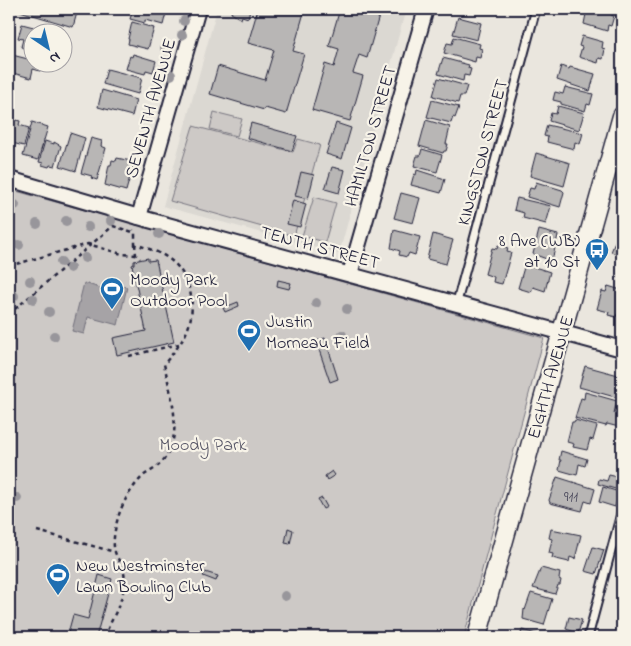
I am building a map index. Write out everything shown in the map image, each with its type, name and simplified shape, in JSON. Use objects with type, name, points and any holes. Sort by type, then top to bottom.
[{"type":"street","name":"SEVENTH AVENUE","points":[[138,217],[198,9]]},
{"type":"street","name":"HAMILTON STREET","points":[[350,274],[426,9]]},
{"type":"street","name":"EIGHTH AVENUE","points":[[477,637],[622,116]]},
{"type":"street","name":"TENTH STREET","points":[[9,179],[138,217],[622,348]]},
{"type":"lane","name":"KINGSTON STREET","points":[[457,302],[536,9]]},
{"type":"lane","points":[[588,637],[622,510]]},
{"type":"path","points":[[9,314],[113,226],[135,233],[136,254],[140,259]]},
{"type":"path","points":[[9,266],[88,244],[122,254],[136,254]]},
{"type":"path","points":[[104,637],[124,588],[124,572],[113,543],[118,518],[124,503],[143,476],[160,465],[172,443],[174,415],[164,364],[184,338],[192,317],[192,298],[187,281],[182,273],[162,254],[135,244]]},
{"type":"path","points":[[129,356],[179,344]]},
{"type":"path","points":[[37,531],[115,552]]},
{"type":"shaded area","points":[[217,9],[406,9],[339,254],[163,206]]},
{"type":"shaded area","points":[[84,283],[113,292],[119,286],[127,287],[118,325],[88,317],[84,334],[72,331]]},
{"type":"green space","points":[[214,112],[242,119],[237,136],[210,129]]},
{"type":"green space","points":[[193,126],[293,152],[298,139],[320,145],[294,236],[170,201]]},
{"type":"green space","name":"Moody Park","points":[[9,189],[544,338],[464,637],[9,637]]},
{"type":"green space","points":[[314,197],[336,203],[325,242],[302,236]]},
{"type":"building","points":[[13,9],[78,9],[73,27],[72,22],[56,22]]},
{"type":"building","points":[[133,9],[167,9],[163,25],[145,20],[145,23],[130,19]]},
{"type":"building","points":[[232,9],[250,9],[248,18],[242,16],[241,19],[231,13]]},
{"type":"building","points":[[258,9],[305,9],[293,51],[304,54],[286,114],[265,108],[264,110],[210,94],[218,66],[265,80],[274,50],[248,43]]},
{"type":"building","points":[[340,9],[381,9],[367,58],[359,55],[353,73],[363,76],[350,121],[312,110],[325,64],[334,67],[339,49],[329,46]]},
{"type":"building","points":[[587,9],[613,9],[611,15],[614,16],[611,26],[608,25],[607,31],[584,24]]},
{"type":"building","points":[[458,17],[481,23],[477,40],[453,34]]},
{"type":"building","points":[[132,22],[154,28],[148,49],[128,44]]},
{"type":"building","points":[[22,24],[22,39],[18,38]]},
{"type":"building","points":[[582,36],[603,42],[602,48],[605,49],[603,59],[599,58],[598,63],[579,57],[582,47],[579,46]]},
{"type":"building","points":[[454,37],[480,44],[479,48],[482,49],[480,58],[476,57],[475,62],[444,53],[447,43],[452,44]]},
{"type":"building","points":[[133,54],[156,61],[153,72],[146,70],[145,74],[126,69],[130,56],[132,57]]},
{"type":"building","points":[[12,55],[22,58],[22,72],[32,72],[31,78],[9,72],[9,60],[11,60]]},
{"type":"building","points":[[443,58],[469,65],[468,68],[471,69],[469,76],[464,75],[463,81],[438,74]]},
{"type":"building","points":[[561,66],[595,74],[590,91],[557,80]]},
{"type":"building","points":[[107,69],[142,78],[138,94],[103,84]]},
{"type":"building","points":[[438,78],[467,86],[464,96],[460,96],[458,103],[433,96]]},
{"type":"building","points":[[565,87],[593,94],[590,105],[587,104],[585,111],[553,100],[555,92],[563,94]]},
{"type":"building","points":[[102,90],[136,100],[132,116],[98,107]]},
{"type":"building","points":[[432,100],[459,107],[451,123],[427,117]]},
{"type":"building","points":[[558,106],[584,113],[579,130],[549,121],[551,113],[556,114]]},
{"type":"building","points":[[12,119],[20,121],[19,125],[29,128],[24,146],[12,143],[13,141],[9,140],[9,123],[11,123]]},
{"type":"building","points":[[426,120],[450,127],[446,144],[448,144],[446,151],[443,153],[419,146]]},
{"type":"building","points":[[32,122],[48,127],[38,160],[23,156]]},
{"type":"building","points":[[251,123],[297,136],[292,151],[247,138]]},
{"type":"building","points":[[336,123],[351,128],[342,159],[326,154]]},
{"type":"building","points":[[547,125],[583,133],[580,144],[575,142],[574,149],[547,142],[548,137],[544,136]]},
{"type":"building","points":[[70,133],[85,138],[76,171],[60,166]]},
{"type":"building","points":[[91,138],[102,141],[101,146],[106,148],[97,180],[91,178],[92,176],[81,173]]},
{"type":"building","points":[[45,141],[54,144],[54,142],[61,146],[55,166],[50,165],[49,167],[39,162]]},
{"type":"building","points":[[422,149],[442,155],[437,172],[414,166],[417,156],[420,156]]},
{"type":"building","points":[[536,153],[570,163],[564,186],[530,176]]},
{"type":"building","points":[[117,158],[131,161],[130,165],[133,166],[126,191],[105,185],[109,165],[111,165],[112,160],[116,161]]},
{"type":"building","points":[[332,167],[345,170],[339,193],[325,189]]},
{"type":"building","points":[[417,170],[445,179],[441,193],[411,185]]},
{"type":"building","points":[[301,172],[314,175],[308,199],[295,196]]},
{"type":"building","points":[[536,182],[564,192],[560,207],[527,197],[530,188],[534,189]]},
{"type":"building","points":[[401,193],[420,198],[413,223],[394,218]]},
{"type":"building","points":[[517,198],[551,206],[546,224],[523,218],[524,213],[514,210]]},
{"type":"building","points":[[293,200],[306,204],[300,227],[287,224]]},
{"type":"building","points":[[394,230],[420,237],[415,255],[409,253],[407,257],[399,255],[400,251],[391,248]]},
{"type":"building","points":[[539,230],[558,235],[552,261],[533,254]]},
{"type":"building","points":[[433,234],[453,240],[446,264],[427,259]]},
{"type":"building","points":[[617,237],[622,239],[622,256],[611,252]]},
{"type":"building","points":[[498,245],[508,248],[507,252],[511,253],[502,284],[493,282],[494,277],[485,274],[492,248],[497,249]]},
{"type":"building","points":[[148,258],[148,261],[156,260],[174,342],[117,355],[113,338],[146,331],[132,265],[134,261]]},
{"type":"building","points":[[525,264],[550,272],[545,291],[533,287],[531,292],[518,288]]},
{"type":"building","points":[[278,280],[291,283],[289,289],[277,286]]},
{"type":"building","points":[[608,286],[621,290],[621,315],[617,314],[616,317],[608,315],[609,312],[597,309],[602,291],[606,292]]},
{"type":"building","points":[[238,302],[239,306],[225,312],[223,308]]},
{"type":"building","points":[[325,338],[338,379],[330,382],[316,341]]},
{"type":"building","points":[[585,366],[622,376],[622,399],[579,387]]},
{"type":"building","points":[[585,392],[617,401],[614,413],[622,415],[619,427],[607,424],[606,426],[575,418],[581,398],[584,399]]},
{"type":"building","points":[[575,420],[597,426],[593,440],[590,439],[587,450],[573,447],[574,444],[567,442],[572,422]]},
{"type":"building","points":[[561,451],[587,459],[585,466],[579,464],[577,475],[559,470]]},
{"type":"building","points":[[332,471],[335,475],[327,480],[325,476]]},
{"type":"building","points":[[609,475],[622,478],[619,490],[598,484],[599,479],[607,481]]},
{"type":"building","points":[[557,477],[595,489],[591,503],[585,501],[582,511],[550,503],[549,500]]},
{"type":"building","points":[[603,487],[619,492],[615,507],[599,502]]},
{"type":"building","points":[[322,498],[327,507],[323,509],[318,500]]},
{"type":"building","points":[[288,528],[293,530],[290,544],[285,543]]},
{"type":"building","points":[[551,529],[581,535],[575,559],[570,557],[569,562],[552,558],[553,554],[549,553],[552,539],[549,538]]},
{"type":"building","points":[[9,531],[12,532],[9,545]]},
{"type":"building","points":[[593,547],[604,550],[596,574],[585,571]]},
{"type":"building","points":[[619,555],[622,556],[622,564],[617,562]]},
{"type":"building","points":[[541,568],[560,573],[560,585],[558,585],[555,594],[533,588]]},
{"type":"building","points":[[205,572],[218,576],[216,581],[203,576]]},
{"type":"building","points":[[99,575],[112,579],[96,637],[67,637],[73,615],[88,619]]},
{"type":"building","points":[[531,593],[552,599],[544,625],[523,619],[524,609]]},
{"type":"building","points":[[569,617],[582,620],[578,633],[566,629]]},
{"type":"building","points":[[522,630],[547,637],[520,637]]},
{"type":"place","name":"8 Ave (WB) at 10 St","points":[[597,271]]},
{"type":"place","name":"Moody Park Outdoor Pool","points":[[112,310]]},
{"type":"place","name":"Justin Morneau Field","points":[[249,352]]},
{"type":"place","name":"New Westminster Lawn Bowling Club","points":[[58,596]]}]
